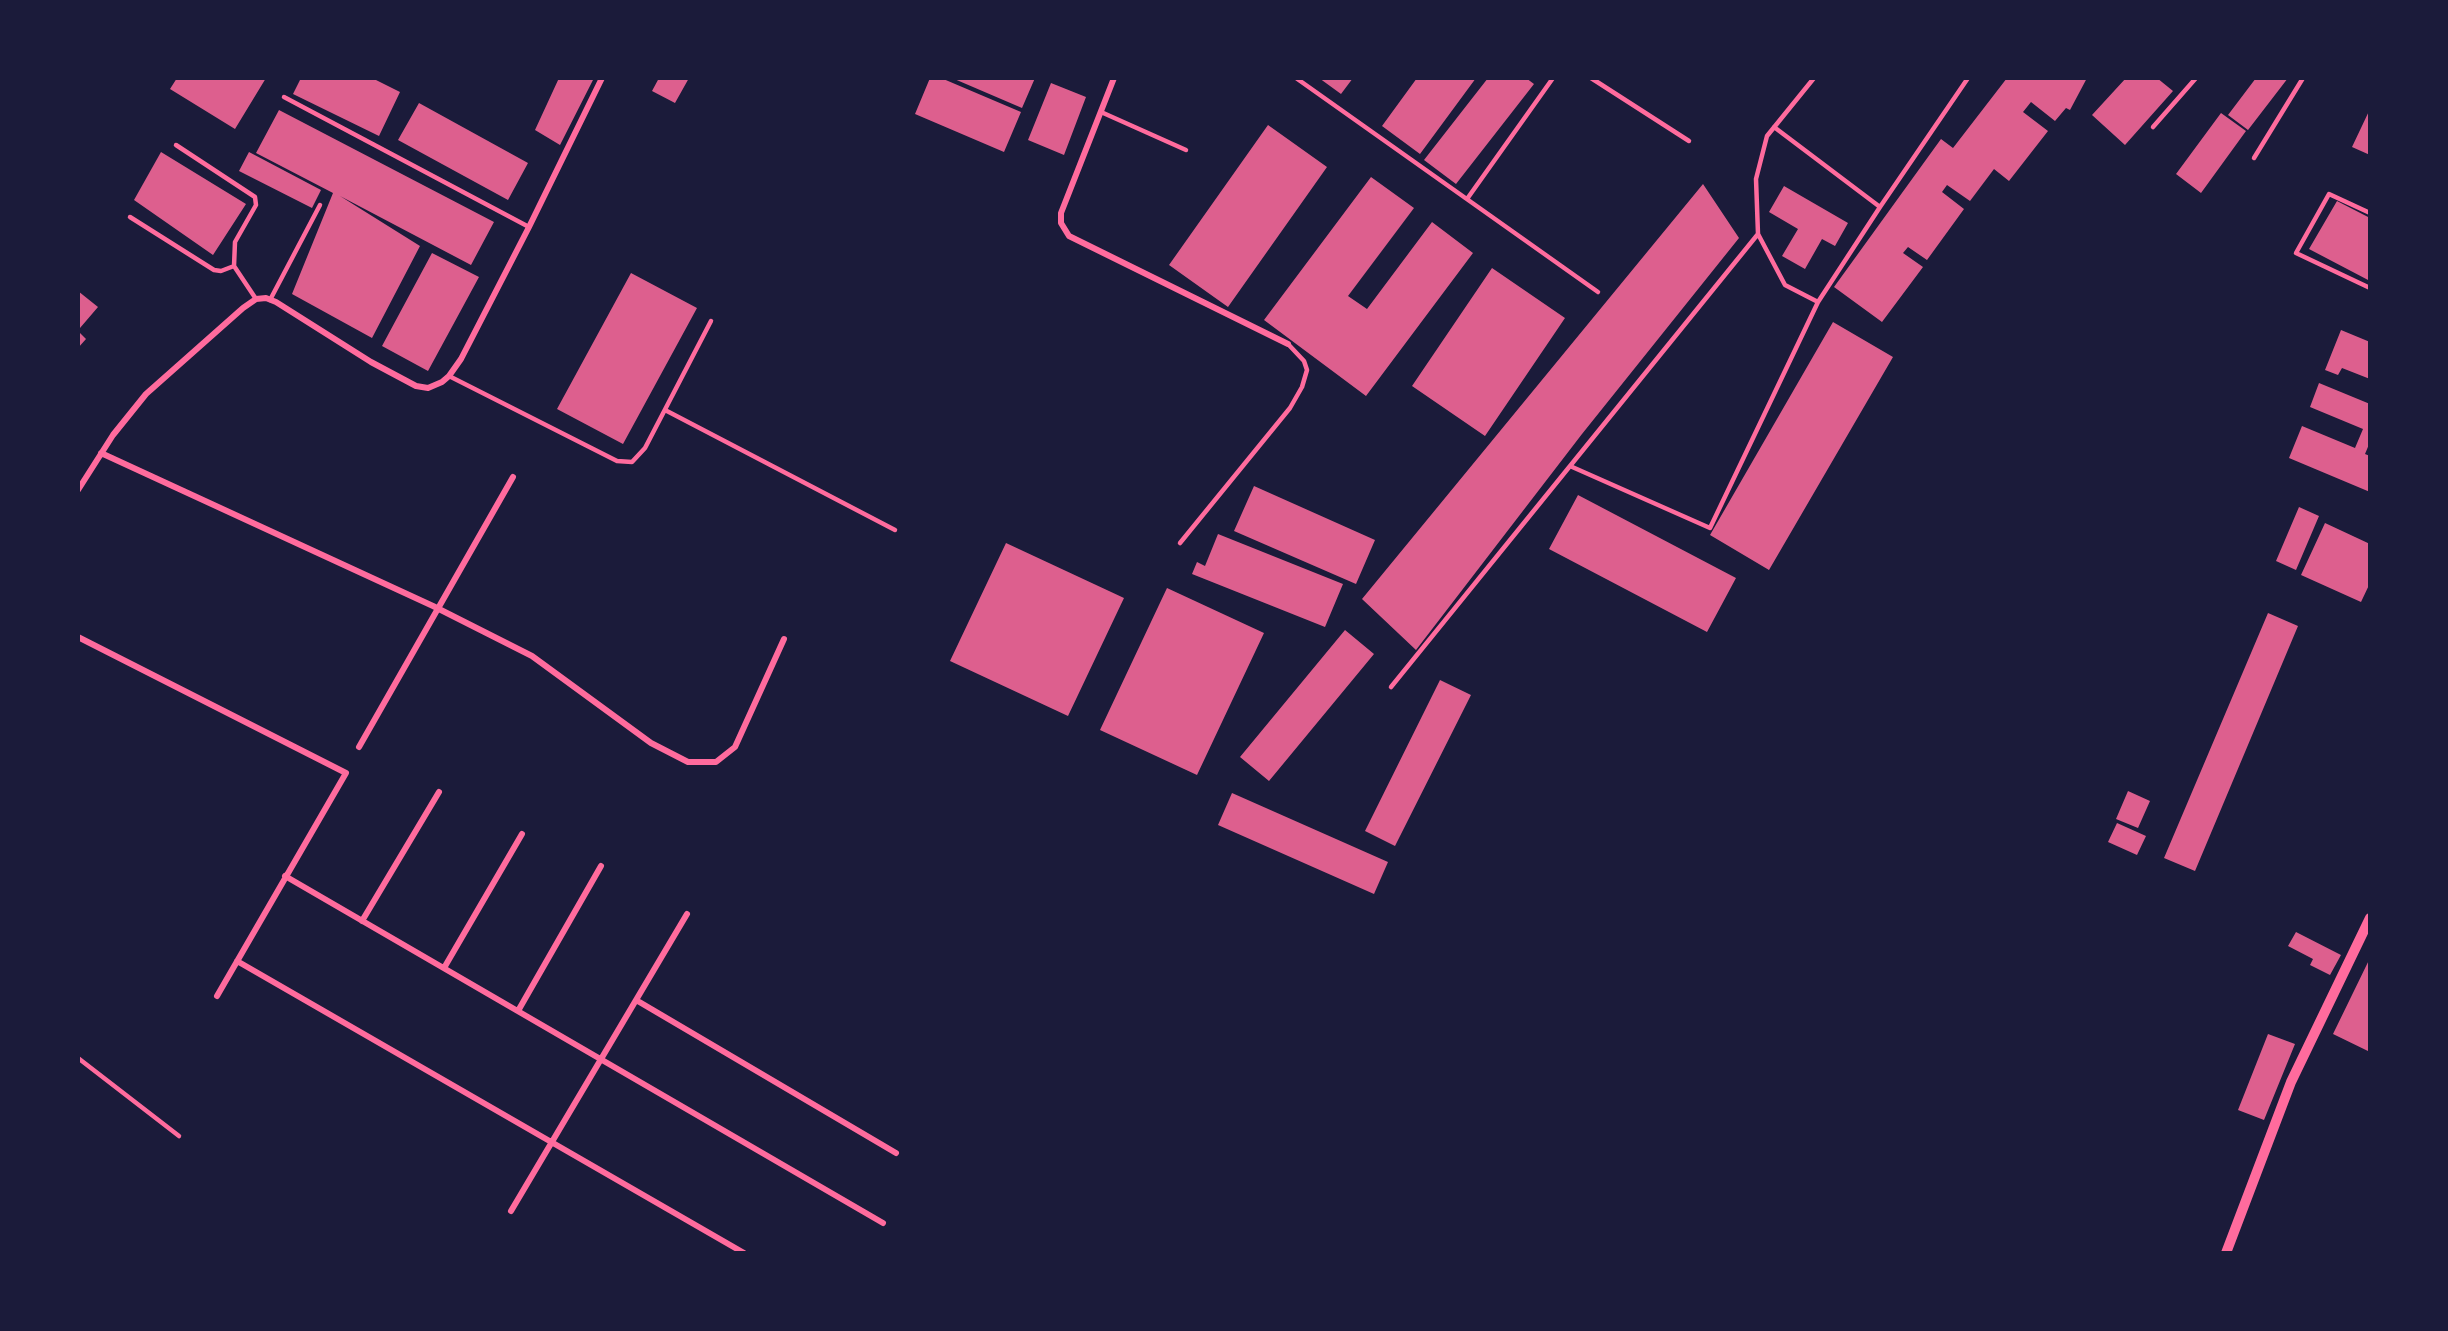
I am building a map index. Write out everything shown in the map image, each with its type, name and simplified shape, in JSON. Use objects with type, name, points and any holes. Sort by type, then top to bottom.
[{"type":"street","points":[[78,489],[101,453],[147,394],[256,299],[270,300],[371,362],[416,386],[432,387],[449,376],[461,359],[529,227],[602,78]]},
{"type":"street","points":[[1114,78],[1061,213],[1061,223],[1069,236],[1288,344]]},
{"type":"street","points":[[101,453],[438,609],[532,656],[651,743],[688,762],[716,762],[735,747],[784,639]]},
{"type":"street","points":[[360,747],[513,477]]},
{"type":"street","points":[[78,637],[346,773],[217,996]]},
{"type":"street","points":[[362,921],[439,792]]},
{"type":"street","points":[[444,968],[522,834]]},
{"type":"street","points":[[518,1011],[601,866]]},
{"type":"street","points":[[285,876],[883,1222]]},
{"type":"street","points":[[511,1211],[687,914]]},
{"type":"street","points":[[2226,1253],[2291,1082],[2370,918]]},
{"type":"street","points":[[237,961],[744,1253]]},
{"type":"street","points":[[636,1000],[896,1152]]},
{"type":"lane","points":[[1296,78],[1598,292]]},
{"type":"lane","points":[[1467,199],[1553,78]]},
{"type":"lane","points":[[1591,78],[1689,141]]},
{"type":"lane","points":[[1814,78],[1767,136],[1756,179],[1758,234],[1785,285],[1818,302]]},
{"type":"lane","points":[[1570,466],[1710,528],[1818,302],[1968,78]]},
{"type":"lane","points":[[2153,127],[2196,78]]},
{"type":"lane","points":[[2254,158],[2302,78]]},
{"type":"lane","points":[[284,97],[529,227]]},
{"type":"lane","points":[[1101,112],[1186,150]]},
{"type":"lane","points":[[1774,127],[1880,207]]},
{"type":"lane","points":[[176,145],[255,197],[256,205],[235,242],[234,266],[256,299]]},
{"type":"lane","points":[[2370,213],[2330,194],[2296,253],[2370,288]]},
{"type":"lane","points":[[270,300],[320,205]]},
{"type":"lane","points":[[130,217],[214,270],[221,271],[234,266]]},
{"type":"lane","points":[[1391,687],[1758,234]]},
{"type":"lane","points":[[449,376],[616,461],[632,462],[645,448],[711,321]]},
{"type":"lane","points":[[1180,543],[1290,408],[1302,387],[1306,370],[1304,361],[1288,344]]},
{"type":"lane","points":[[665,410],[895,530]]},
{"type":"lane","points":[[78,1058],[179,1136]]},
{"type":"building","points":[[177,78],[266,78],[235,129],[170,89]]},
{"type":"building","points":[[301,78],[372,78],[400,92],[379,136],[293,94]]},
{"type":"building","points":[[559,78],[594,78],[560,145],[535,130]]},
{"type":"building","points":[[659,78],[689,78],[675,103],[652,91]]},
{"type":"building","points":[[930,78],[941,78],[1021,112],[1004,152],[915,114]]},
{"type":"building","points":[[952,78],[1035,78],[1022,108]]},
{"type":"building","points":[[1319,78],[1353,78],[1341,94]]},
{"type":"building","points":[[1417,78],[1476,78],[1420,154],[1382,126]]},
{"type":"building","points":[[1488,78],[1526,78],[1534,84],[1456,184],[1424,160]]},
{"type":"building","points":[[2007,78],[2087,78],[2070,110],[2066,108],[2055,121],[2031,102],[2023,112],[2048,131],[2009,181],[1994,169],[1970,201],[1947,185],[1942,192],[1964,209],[1927,260],[1908,247],[1903,253],[1923,267],[1882,322],[1834,287],[1941,139],[1953,148]]},
{"type":"building","points":[[2126,78],[2157,78],[2173,91],[2125,145],[2092,115]]},
{"type":"building","points":[[2256,78],[2288,78],[2248,130],[2228,115]]},
{"type":"building","points":[[1051,83],[1086,97],[1064,155],[1028,140]]},
{"type":"building","points":[[419,103],[528,163],[508,200],[398,140]]},
{"type":"building","points":[[2370,109],[2370,155],[2352,147]]},
{"type":"building","points":[[279,110],[494,222],[471,265],[340,196],[420,246],[372,338],[292,294],[333,193],[256,153]]},
{"type":"building","points":[[2221,113],[2246,131],[2201,193],[2176,174]]},
{"type":"building","points":[[1268,125],[1327,167],[1228,307],[1169,265]]},
{"type":"building","points":[[161,152],[246,204],[213,255],[134,200]]},
{"type":"building","points":[[249,152],[321,190],[312,208],[239,171]]},
{"type":"building","points":[[1371,177],[1414,208],[1348,296],[1367,309],[1432,222],[1473,253],[1366,396],[1264,320]]},
{"type":"building","points":[[1703,184],[1739,238],[1582,434],[1416,650],[1362,599]]},
{"type":"building","points":[[1784,186],[1848,223],[1835,246],[1822,239],[1805,269],[1782,256],[1798,229],[1769,212]]},
{"type":"building","points":[[2337,201],[2370,218],[2370,281],[2309,249]]},
{"type":"building","points":[[432,253],[479,277],[428,371],[382,346]]},
{"type":"building","points":[[1492,268],[1565,318],[1485,436],[1412,386]]},
{"type":"building","points":[[631,273],[697,308],[623,444],[557,409]]},
{"type":"building","points":[[78,291],[98,307],[80,328],[78,326]]},
{"type":"building","points":[[1833,322],[1893,357],[1769,570],[1710,535]]},
{"type":"building","points":[[2341,330],[2370,342],[2370,379],[2342,368],[2338,375],[2325,370]]},
{"type":"building","points":[[78,331],[86,339],[78,348]]},
{"type":"building","points":[[2319,383],[2370,404],[2370,442],[2365,454],[2370,456],[2370,492],[2289,458],[2302,426],[2355,448],[2363,429],[2310,407]]},
{"type":"building","points":[[1254,486],[1375,540],[1356,584],[1234,531]]},
{"type":"building","points":[[1578,495],[1736,578],[1707,632],[1549,549]]},
{"type":"building","points":[[2299,507],[2319,516],[2296,570],[2276,561]]},
{"type":"building","points":[[2325,523],[2370,544],[2370,583],[2361,602],[2301,575]]},
{"type":"building","points":[[1218,534],[1343,584],[1325,627],[1192,574],[1197,562],[1205,566]]},
{"type":"building","points":[[1006,543],[1124,598],[1068,716],[950,661]]},
{"type":"building","points":[[1167,588],[1264,633],[1197,775],[1100,730]]},
{"type":"building","points":[[2268,613],[2298,626],[2195,871],[2164,858]]},
{"type":"building","points":[[1345,630],[1374,654],[1269,781],[1240,757]]},
{"type":"building","points":[[1440,680],[1471,695],[1395,846],[1365,831]]},
{"type":"building","points":[[2128,791],[2150,801],[2138,828],[2116,819]]},
{"type":"building","points":[[1232,793],[1388,862],[1374,894],[1218,825]]},
{"type":"building","points":[[2117,823],[2146,836],[2137,855],[2108,842]]},
{"type":"building","points":[[2296,932],[2341,955],[2330,975],[2310,965],[2313,959],[2288,946]]},
{"type":"building","points":[[2370,958],[2370,1052],[2333,1034]]},
{"type":"building","points":[[2268,1034],[2295,1044],[2264,1120],[2238,1110]]}]
